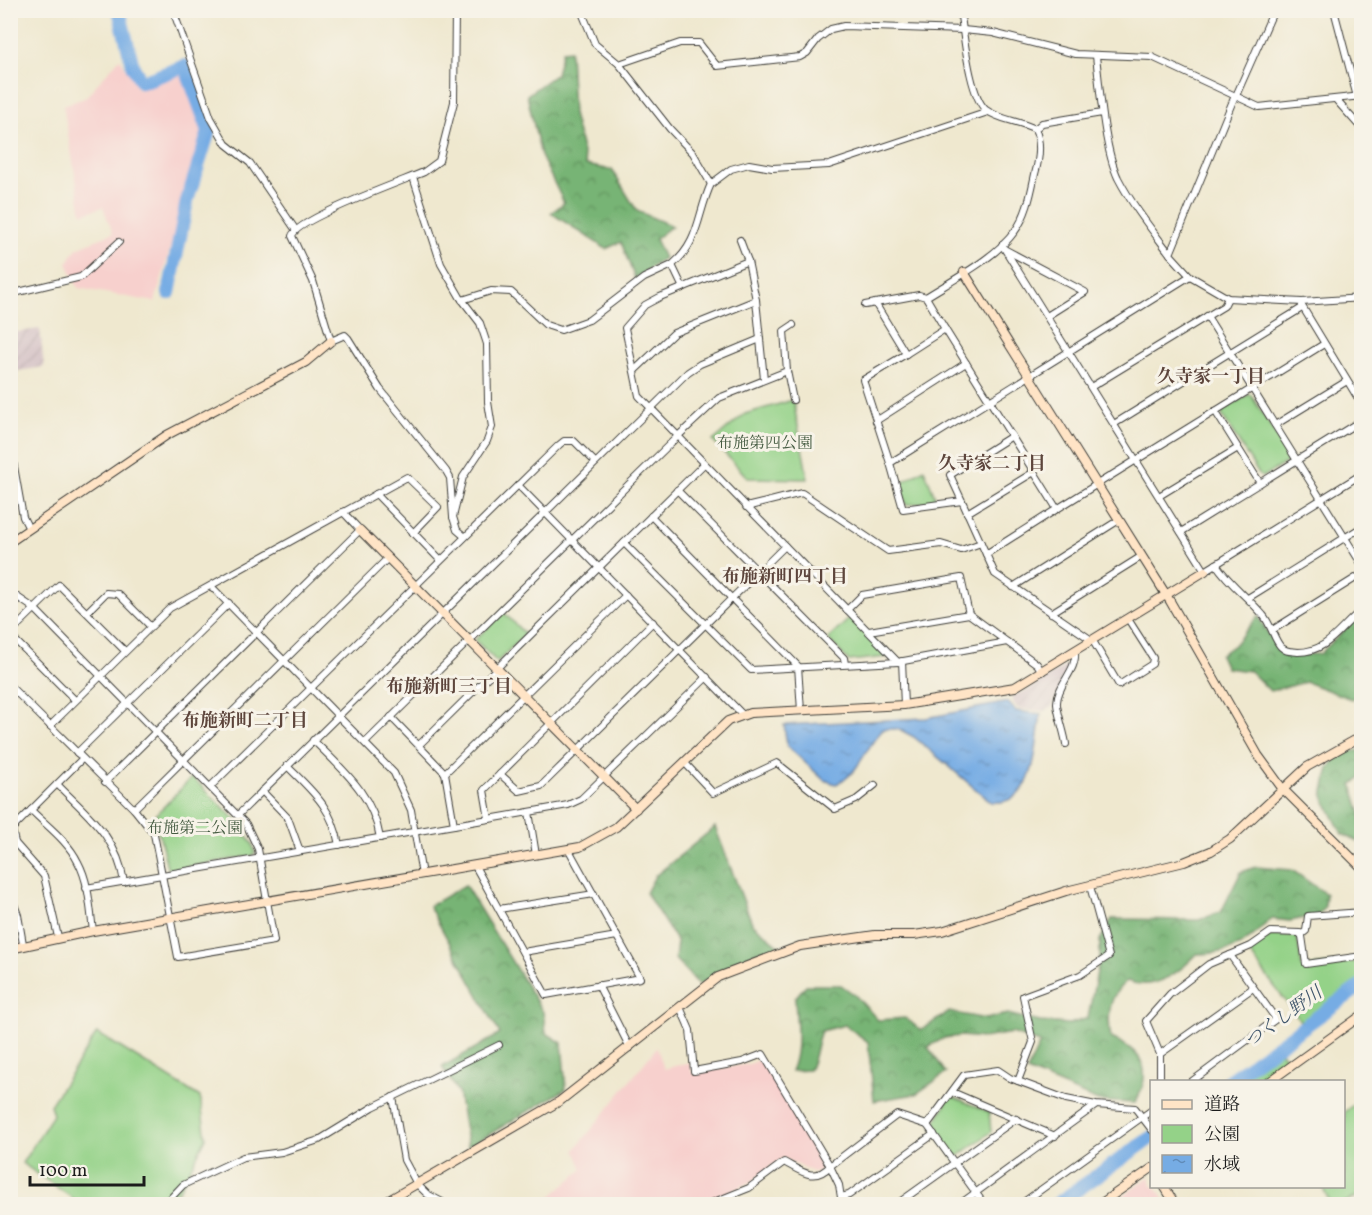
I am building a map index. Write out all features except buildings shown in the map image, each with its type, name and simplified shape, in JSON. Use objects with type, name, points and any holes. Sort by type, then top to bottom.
[{"type":"street","points":[[173,10],[204,107],[226,144],[250,163],[295,229],[293,241],[313,281],[331,341]]},
{"type":"street","points":[[295,229],[319,215],[413,177],[440,161],[454,102],[455,10]]},
{"type":"street","points":[[581,10],[595,44],[619,64],[652,107],[693,153],[711,184]]},
{"type":"street","points":[[960,10],[977,94],[988,112]]},
{"type":"street","points":[[1170,254],[1274,10]]},
{"type":"street","points":[[619,64],[687,41],[699,43],[711,61],[725,67],[752,61],[800,57],[831,29],[844,26],[963,30],[993,33],[1076,54],[1152,57],[1235,98],[1259,107],[1359,97],[1334,10]]},
{"type":"street","points":[[1096,56],[1102,113],[1117,176],[1143,219],[1190,276],[1228,298],[1302,305],[1362,298]]},
{"type":"street","points":[[1337,100],[1362,129]]},
{"type":"street","points":[[462,300],[491,291],[511,292],[546,325],[561,330],[589,320],[644,278],[672,266],[698,229],[711,184],[731,169],[749,164],[772,168],[829,165],[988,112],[1035,129],[1038,137],[1038,161],[1034,182],[1022,218],[1015,231],[1004,247],[926,297]]},
{"type":"street","points":[[1035,129],[1042,123],[1102,113]]},
{"type":"street","points":[[413,177],[436,251],[462,300],[480,322],[487,344],[488,402],[492,428],[487,441],[463,477],[453,517]]},
{"type":"street","points":[[740,240],[748,261],[756,300],[764,379]]},
{"type":"street","points":[[10,294],[81,276],[119,242]]},
{"type":"street","points":[[1004,247],[1205,571]]},
{"type":"street","points":[[1004,247],[1085,292],[1047,316]]},
{"type":"street","points":[[748,261],[645,305],[625,328],[639,396],[847,610],[900,661],[904,705]]},
{"type":"street","points":[[672,266],[683,288]]},
{"type":"street","points":[[964,272],[1166,595],[1258,755],[1282,788],[1362,868]]},
{"type":"street","points":[[890,463],[1190,276]]},
{"type":"street","points":[[865,305],[919,295],[926,297],[1057,508]]},
{"type":"street","points":[[1091,387],[1224,306],[1228,298]]},
{"type":"street","points":[[634,371],[674,333],[756,300]]},
{"type":"street","points":[[875,303],[906,354]]},
{"type":"street","points":[[1302,305],[1362,405]]},
{"type":"street","points":[[1114,424],[1302,305]]},
{"type":"street","points":[[1207,316],[1362,565]]},
{"type":"street","points":[[793,325],[784,331],[793,400]]},
{"type":"street","points":[[945,329],[863,380],[903,509],[962,501]]},
{"type":"street","points":[[10,542],[167,435],[306,362],[331,341],[345,335],[380,389],[446,471],[450,478],[453,517],[457,530],[464,536]]},
{"type":"street","points":[[238,815],[651,408],[700,364],[760,339]]},
{"type":"street","points":[[986,554],[1324,344]]},
{"type":"street","points":[[876,421],[966,363]]},
{"type":"street","points":[[366,742],[719,398],[788,371]]},
{"type":"street","points":[[1275,425],[1347,381]]},
{"type":"street","points":[[1215,411],[1260,483]]},
{"type":"street","points":[[1181,532],[1362,420]]},
{"type":"street","points":[[1012,436],[950,475],[995,574],[1093,641],[1119,685],[1152,664],[1153,658],[1128,619]]},
{"type":"street","points":[[210,787],[464,536],[564,441],[574,441],[595,462]]},
{"type":"street","points":[[10,444],[23,517],[29,529]]},
{"type":"street","points":[[1159,496],[1238,448]]},
{"type":"street","points":[[418,745],[704,464]]},
{"type":"street","points":[[968,513],[1035,472]]},
{"type":"street","points":[[10,949],[22,944],[58,937],[569,850],[599,838],[636,809],[728,721],[742,715],[904,705],[1009,689],[1075,652],[1362,474]]},
{"type":"street","points":[[50,726],[170,608],[407,477],[438,507],[413,533]]},
{"type":"street","points":[[518,485],[742,715]]},
{"type":"street","points":[[677,490],[844,658],[844,664]]},
{"type":"street","points":[[746,507],[802,493],[888,551],[941,544],[961,550],[981,543]]},
{"type":"street","points":[[376,494],[440,560]]},
{"type":"street","points":[[343,512],[636,809]]},
{"type":"street","points":[[651,516],[798,666],[801,711]]},
{"type":"street","points":[[1013,587],[1119,520]]},
{"type":"street","points":[[1248,598],[1362,527]]},
{"type":"street","points":[[105,782],[360,530]]},
{"type":"street","points":[[624,543],[751,670],[900,661],[1007,642]]},
{"type":"street","points":[[500,774],[519,791],[541,786],[785,546]]},
{"type":"street","points":[[1051,613],[1142,556]]},
{"type":"street","points":[[134,809],[387,558]]},
{"type":"street","points":[[1216,564],[1226,580],[1248,598],[1274,629],[1278,644],[1287,651],[1307,652],[1332,640],[1349,620],[1362,610]]},
{"type":"street","points":[[1274,629],[1362,574]]},
{"type":"street","points":[[847,610],[862,595],[961,578],[969,614],[1037,664],[1042,672]]},
{"type":"street","points":[[75,700],[10,634],[59,585],[125,651]]},
{"type":"street","points":[[211,586],[388,765],[402,787],[416,831],[423,875]]},
{"type":"street","points":[[10,592],[35,609],[238,815],[253,835],[260,858],[274,941],[178,957],[154,834],[134,809],[10,686]]},
{"type":"street","points":[[87,612],[106,593],[118,594],[150,626]]},
{"type":"street","points":[[445,773],[626,595]]},
{"type":"street","points":[[77,753],[229,603]]},
{"type":"street","points":[[869,632],[969,614]]},
{"type":"street","points":[[489,819],[484,790],[653,622]]},
{"type":"street","points":[[1066,744],[1056,704],[1059,693],[1076,661],[1075,652]]},
{"type":"street","points":[[86,888],[568,805],[581,799],[606,778],[707,677]]},
{"type":"street","points":[[391,717],[445,773],[454,825]]},
{"type":"street","points":[[382,1204],[560,1101],[630,1049],[718,977],[800,946],[875,934],[914,935],[942,931],[1090,885],[1184,862],[1211,851],[1239,831],[1282,788],[1316,761],[1362,736]]},
{"type":"street","points":[[313,740],[367,797],[375,815],[380,838]]},
{"type":"street","points":[[58,937],[44,876],[36,864],[13,845],[12,829],[82,759]]},
{"type":"street","points":[[684,762],[713,793],[777,763],[834,809],[856,800],[874,785]]},
{"type":"street","points":[[287,766],[325,805],[336,826],[339,845]]},
{"type":"street","points":[[57,784],[111,840],[119,856],[124,882]]},
{"type":"street","points":[[262,791],[288,818],[300,851]]},
{"type":"street","points":[[31,810],[73,853],[83,874],[93,931]]},
{"type":"street","points":[[530,812],[536,855]]},
{"type":"street","points":[[475,866],[546,994],[640,978],[569,850]]},
{"type":"street","points":[[1018,1081],[1033,1042],[1023,996],[1080,975],[1109,956],[1090,885]]},
{"type":"street","points":[[10,893],[18,915],[22,944]]},
{"type":"street","points":[[499,909],[594,894]]},
{"type":"street","points":[[1161,1080],[1161,1054],[1146,1021],[1170,994],[1209,964],[1251,946],[1271,932],[1301,935],[1306,931],[1308,916],[1362,912]]},
{"type":"street","points":[[1301,935],[1306,964],[1362,956]]},
{"type":"street","points":[[523,952],[617,936]]},
{"type":"street","points":[[1194,1080],[1276,1019],[1230,955]]},
{"type":"street","points":[[598,985],[630,1049]]},
{"type":"street","points":[[1161,1054],[1253,988]]},
{"type":"street","points":[[680,1007],[690,1030],[694,1071],[742,1062],[763,1054],[830,1166],[839,1185],[842,1201],[934,1134]]},
{"type":"street","points":[[1272,1080],[1362,1015]]},
{"type":"street","points":[[165,1204],[183,1185],[243,1157],[282,1152],[310,1143],[393,1097],[499,1045]]},
{"type":"street","points":[[927,1125],[964,1075],[998,1070],[1018,1081],[1066,1099],[1096,1106],[1135,1108],[1150,1127]]},
{"type":"street","points":[[952,1092],[1054,1136]]},
{"type":"street","points":[[393,1097],[404,1160],[417,1184],[427,1194],[446,1204]]},
{"type":"street","points":[[960,1204],[1096,1106]]},
{"type":"street","points":[[1021,1204],[1150,1111]]},
{"type":"street","points":[[709,1204],[749,1188],[784,1162],[812,1177],[818,1176],[897,1115],[927,1125],[984,1204]]},
{"type":"street","points":[[897,1204],[1016,1119]]},
{"type":"street","points":[[1101,1204],[1150,1168]]},
{"type":"street","points":[[1165,1188],[1175,1204]]},
{"type":"street","points":[[397,1195],[402,1204]]},
{"type":"shaded area","points":[[120,58],[138,89],[185,73],[204,128],[155,302],[78,288],[67,263],[77,248],[113,233],[103,207],[82,214],[63,105],[85,98]]},
{"type":"shaded area","points":[[40,329],[44,367],[11,372],[11,333]]},
{"type":"shaded area","points":[[1070,663],[1052,707],[1045,711],[1019,709],[1014,704],[1012,696],[1026,691]]},
{"type":"shaded area","points":[[657,1047],[664,1069],[690,1062],[692,1073],[749,1064],[761,1059],[825,1167],[815,1173],[783,1158],[751,1182],[703,1204],[551,1204],[547,1200],[583,1169],[575,1150]]},
{"type":"shaded area","points":[[1150,1176],[1150,1188],[1157,1188],[1167,1204],[1112,1204]]},
{"type":"green space","points":[[570,50],[573,114],[586,165],[612,170],[637,211],[672,226],[655,239],[664,258],[635,279],[621,242],[606,249],[551,213],[564,203],[541,156],[527,95],[556,74],[562,51]]},
{"type":"green space","points":[[1251,395],[1290,458],[1289,461],[1263,477],[1260,476],[1222,415],[1223,410]]},
{"type":"green space","name":"布施第四公園","points":[[793,400],[808,479],[748,478],[713,441],[745,414]]},
{"type":"green space","points":[[924,469],[937,501],[906,505],[900,483]]},
{"type":"green space","points":[[503,612],[525,634],[497,662],[475,640]]},
{"type":"green space","points":[[1361,614],[1361,695],[1351,699],[1306,682],[1270,691],[1250,671],[1226,668],[1220,655],[1234,645],[1258,616],[1279,651],[1294,655],[1320,654]]},
{"type":"green space","points":[[851,617],[888,655],[887,657],[849,661],[828,639]]},
{"type":"green space","points":[[1361,750],[1361,777],[1352,785],[1361,813],[1361,843],[1342,834],[1323,796],[1329,768],[1340,753]]},
{"type":"green space","name":"布施第二公園","points":[[192,777],[237,821],[252,843],[255,853],[251,856],[170,870],[167,867],[158,829],[151,820]]},
{"type":"green space","points":[[715,827],[752,923],[781,947],[729,967],[699,985],[675,959],[677,942],[646,893],[655,876]]},
{"type":"green space","points":[[1256,867],[1292,870],[1326,894],[1325,906],[1319,915],[1290,921],[1271,919],[1247,941],[1230,950],[1197,954],[1165,979],[1147,984],[1127,981],[1121,987],[1110,1007],[1110,1030],[1111,1038],[1131,1049],[1142,1063],[1144,1081],[1135,1103],[1098,1101],[1027,1071],[1040,1043],[1012,1033],[983,1038],[961,1036],[944,1038],[928,1047],[946,1073],[916,1094],[874,1101],[868,1042],[845,1025],[821,1031],[809,1070],[791,1071],[797,1044],[795,998],[806,985],[841,985],[855,995],[878,1020],[905,1018],[921,1030],[949,1012],[986,1019],[1008,1014],[1040,1022],[1070,1024],[1088,1018],[1100,956],[1100,940],[1112,919],[1199,920],[1221,912],[1241,872]]},
{"type":"green space","points":[[465,885],[543,1012],[546,1033],[562,1043],[566,1089],[468,1147],[458,1092],[442,1067],[500,1034],[429,906]]},
{"type":"green space","points":[[1271,935],[1297,936],[1302,967],[1361,961],[1361,981],[1301,1022],[1248,951]]},
{"type":"green space","points":[[97,1033],[200,1097],[206,1138],[179,1190],[164,1204],[81,1204],[22,1163],[53,1115],[50,1105]]},
{"type":"green space","points":[[1279,1049],[1287,1060],[1259,1080],[1235,1080]]},
{"type":"green space","points":[[953,1097],[989,1112],[991,1132],[956,1158],[932,1128],[949,1098]]},
{"type":"green space","points":[[1361,1099],[1361,1195],[1341,1204],[1331,1204],[1323,1188],[1345,1188],[1345,1111]]},
{"type":"water","points":[[1008,702],[1016,711],[1041,714],[1031,772],[1017,795],[1006,801],[991,802],[914,737],[899,729],[884,729],[851,773],[836,784],[824,780],[787,746],[784,725],[926,718]]},
{"type":"waterway","points":[[119,10],[133,67],[142,82],[185,66],[209,131],[187,201],[169,293]]},
{"type":"waterway","name":"つくし野川","points":[[1230,1080],[1362,985]]},
{"type":"waterway","name":"つくし野川","points":[[1057,1204],[1150,1138]]},
{"type":"district","name":"久寺家一丁目","points":[[1211,377]]},
{"type":"district","name":"久寺家二丁目","points":[[992,464]]},
{"type":"district","name":"布施新町四丁目","points":[[785,577]]},
{"type":"district","name":"布施新町三丁目","points":[[449,687]]},
{"type":"district","name":"布施新町二丁目","points":[[245,721]]}]
